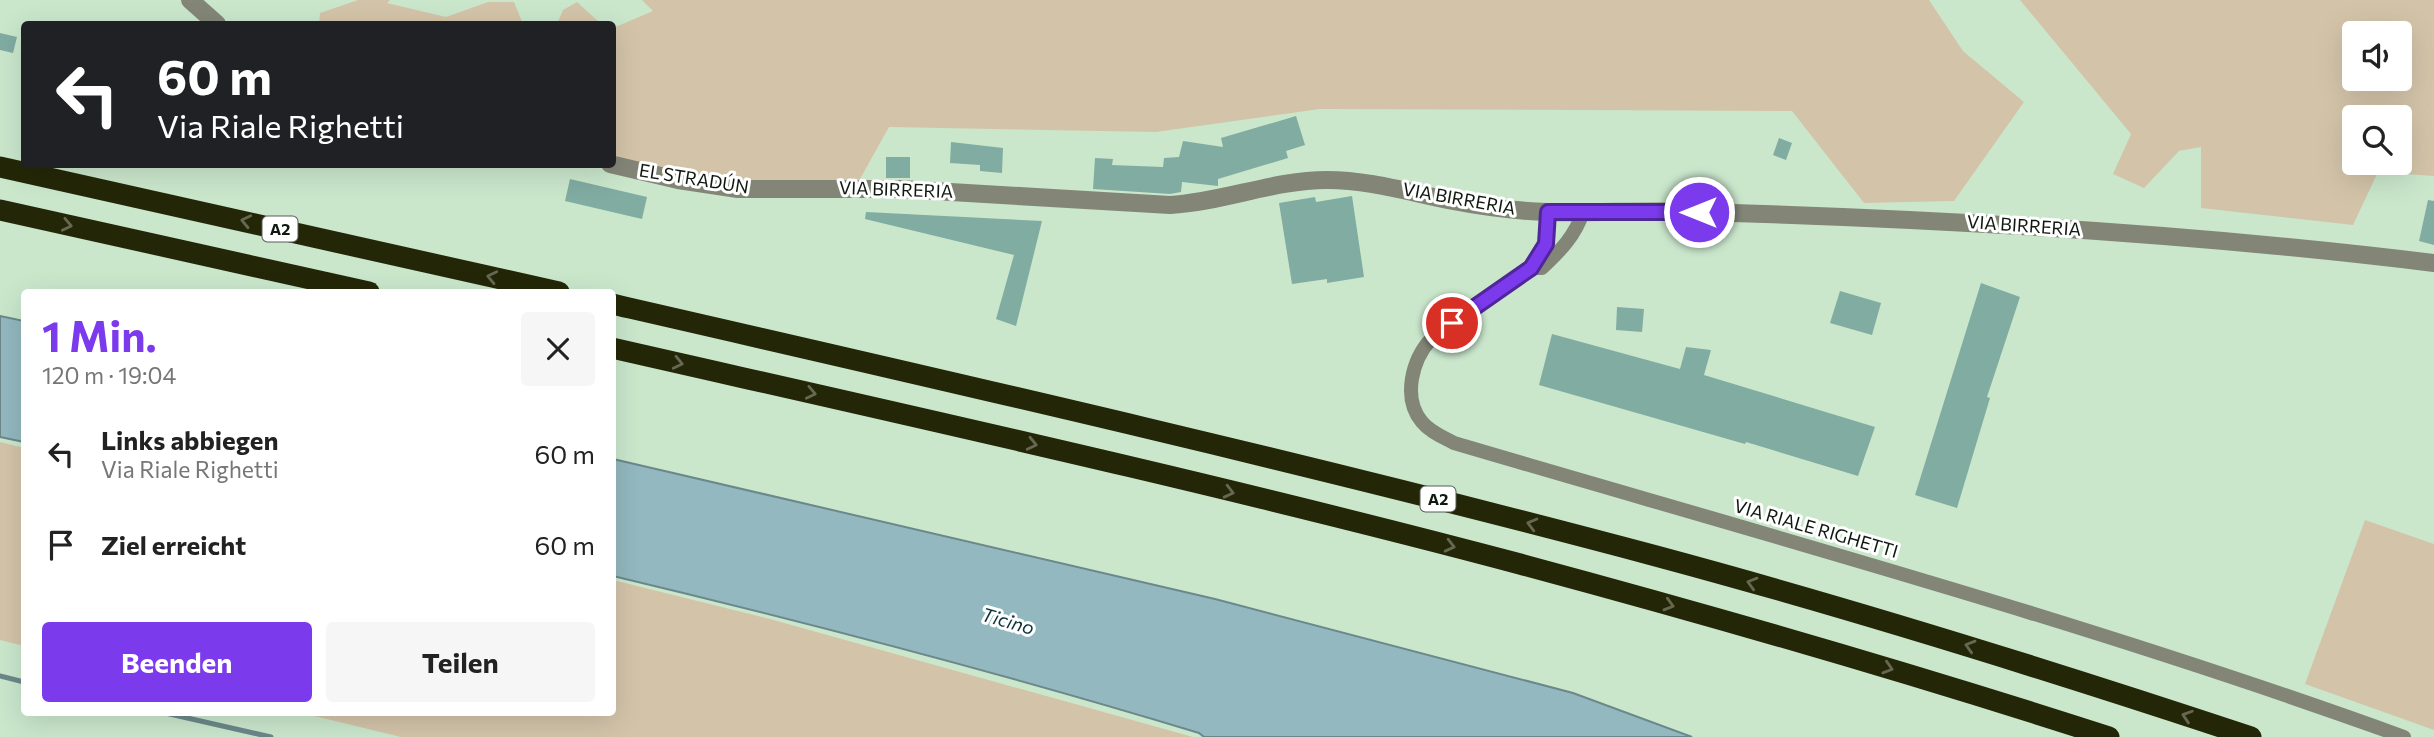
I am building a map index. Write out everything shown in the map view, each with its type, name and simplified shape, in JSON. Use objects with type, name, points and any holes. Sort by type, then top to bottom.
[{"type":"highway","name":"A2","points":[[0,167],[546,289]]},
{"type":"highway","name":"A2","points":[[0,210],[356,289]]},
{"type":"highway","name":"A2","points":[[616,305],[1212,444],[1659,557],[1994,653],[2251,737]]},
{"type":"highway","points":[[616,349],[1018,441],[1518,564],[1857,659],[2109,737]]},
{"type":"street","points":[[190,0],[214,21]]},
{"type":"street","name":"EL STRADÚN","points":[[616,165],[724,188],[779,189]]},
{"type":"street","name":"VIA BIRRERIA","points":[[779,189],[900,190],[1170,205],[1200,202],[1314,180],[1342,180],[1479,205],[1548,212],[1699,212],[1944,221],[2304,248],[2434,263]]},
{"type":"street","name":"VIA RIALE RIGHETTI","points":[[1548,212],[1546,244],[1531,268],[1431,339],[1421,352],[1412,376],[1413,405],[1423,424],[1441,437],[2007,604],[2207,668],[2404,737]]},
{"type":"street","name":"VIA RIALE RIGHETTI","points":[[1531,268],[1542,268],[1568,243],[1583,212]]},
{"type":"shaded area","points":[[358,0],[390,0],[387,3],[446,17],[488,2],[514,2],[522,21],[319,21],[320,13]]},
{"type":"shaded area","points":[[642,0],[1929,0],[1963,51],[2024,102],[1954,201],[1864,203],[1792,111],[1320,109],[1156,132],[889,127],[855,188],[746,189],[616,165],[616,27],[653,11]]},
{"type":"shaded area","points":[[2020,0],[2434,0],[2434,176],[2412,174],[2412,105],[2342,105],[2342,175],[2377,175],[2353,225],[2201,208],[2201,147],[2179,151],[2144,188],[2113,174],[2131,134]]},
{"type":"shaded area","points":[[577,2],[598,21],[558,21],[563,10]]},
{"type":"shaded area","points":[[0,442],[21,447],[21,645],[0,640]]},
{"type":"shaded area","points":[[2365,520],[2434,544],[2434,730],[2305,684]]},
{"type":"shaded area","points":[[616,581],[770,619],[1193,737],[401,737],[314,716],[616,716]]},
{"type":"water","points":[[0,316],[21,320],[21,441],[0,437]]},
{"type":"water","name":"Ticino","points":[[616,460],[1215,599],[1573,693],[1692,737],[1204,737],[1199,733],[1126,711],[834,631],[616,577]]},
{"type":"building","points":[[0,33],[17,37],[13,53],[0,50]]},
{"type":"building","points":[[1296,116],[1305,145],[1286,151],[1288,158],[1218,179],[1218,186],[1182,182],[1181,192],[1170,194],[1093,189],[1095,158],[1113,159],[1112,165],[1163,167],[1164,158],[1179,157],[1183,141],[1223,147],[1221,138]]},
{"type":"building","points":[[1779,138],[1792,143],[1786,160],[1773,155]]},
{"type":"building","points":[[951,142],[1003,148],[1002,173],[980,171],[980,165],[950,163]]},
{"type":"building","points":[[886,157],[910,157],[910,178],[886,178]]},
{"type":"building","points":[[570,179],[647,197],[642,219],[565,201]]},
{"type":"building","points":[[1352,196],[1364,277],[1327,283],[1327,279],[1292,284],[1279,203],[1315,197],[1316,202]]},
{"type":"building","points":[[2428,200],[2434,201],[2434,245],[2419,241]]},
{"type":"building","points":[[866,212],[1042,221],[1016,326],[996,319],[1014,255],[865,219]]},
{"type":"building","points":[[1981,283],[2020,297],[1987,397],[1990,398],[1957,508],[1915,495]]},
{"type":"building","points":[[1840,291],[1881,303],[1872,335],[1830,323]]},
{"type":"building","points":[[1617,307],[1644,309],[1642,332],[1616,330]]},
{"type":"building","points":[[1552,334],[1680,369],[1686,347],[1711,350],[1704,375],[1875,427],[1858,476],[1539,385]]},
{"type":"waterway","points":[[0,676],[21,681]]},
{"type":"waterway","points":[[179,716],[271,737]]},
{"type":"route","points":[[1452,323],[1531,268],[1546,244],[1548,212],[1699,212]]}]
